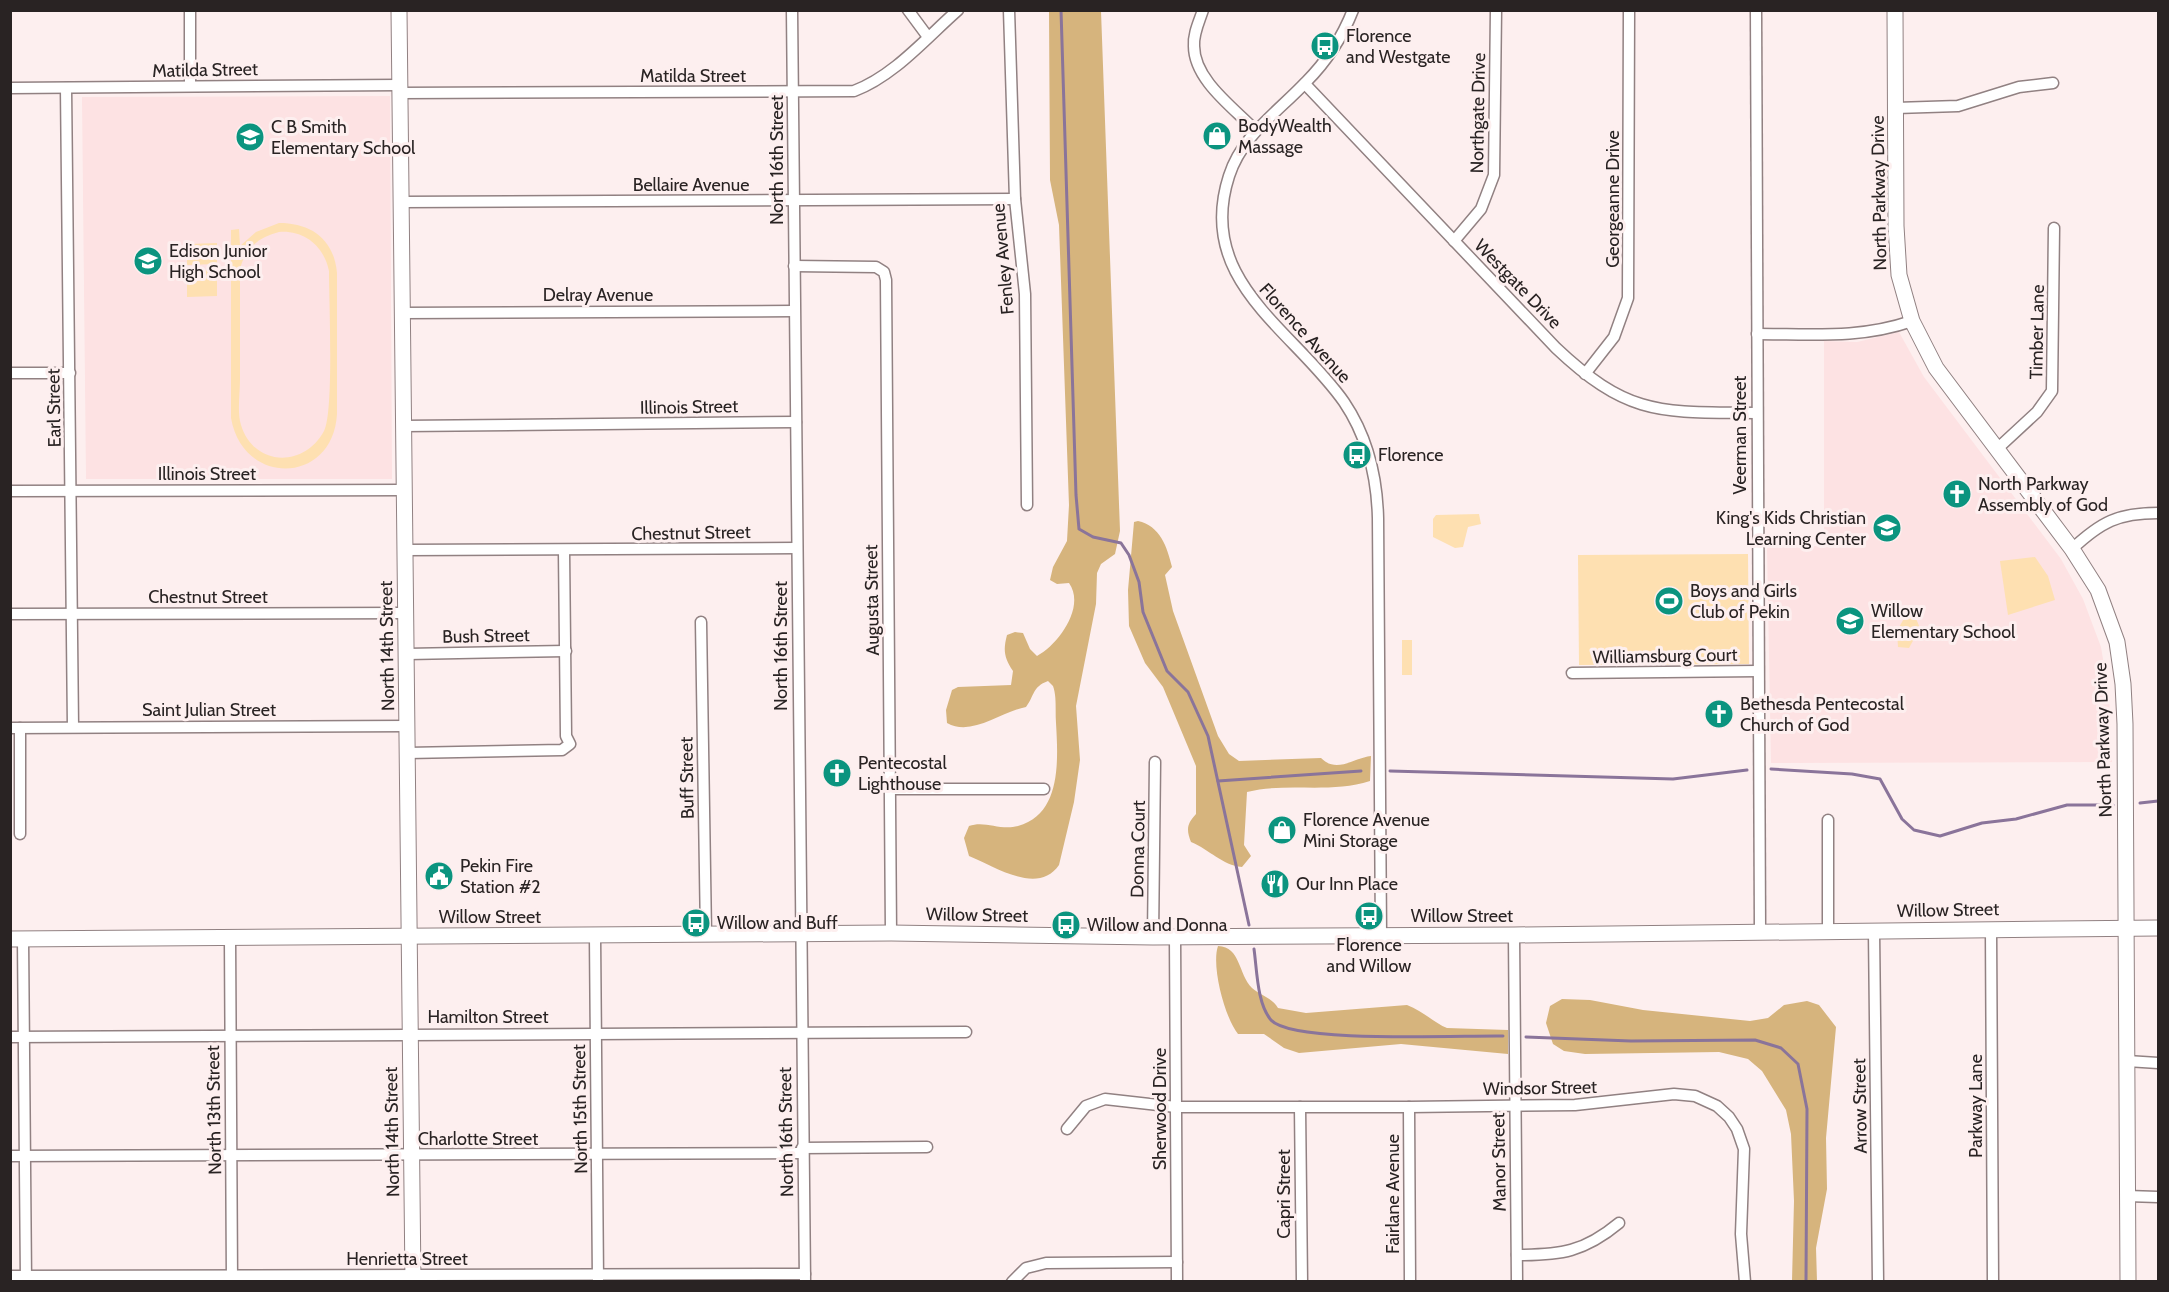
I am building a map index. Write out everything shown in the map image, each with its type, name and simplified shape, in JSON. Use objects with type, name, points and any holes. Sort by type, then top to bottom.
[{"type":"main road","name":"North 14th Street","points":[[399,10],[413,1279]]},
{"type":"main road","name":"North Parkway Drive","points":[[1895,10],[1896,247],[1901,284],[1912,321],[1936,368],[2072,549],[2107,609],[2121,663],[2125,724],[2128,1281]]},
{"type":"main road","name":"Willow Street","points":[[17,939],[891,933],[1175,937],[2158,928]]},
{"type":"street","points":[[189,10],[190,86]]},
{"type":"street","name":"North 16th Street","points":[[792,10],[805,1278]]},
{"type":"street","points":[[908,10],[928,37]]},
{"type":"street","name":"Matilda Street","points":[[10,88],[190,86],[842,92],[867,86],[958,10]]},
{"type":"street","name":"Fenley Avenue","points":[[1009,10],[1015,199],[1024,277],[1027,505]]},
{"type":"street","points":[[1203,10],[1194,43],[1197,64],[1210,83],[1255,130]]},
{"type":"street","name":"Florence Avenue","points":[[1353,10],[1334,50],[1305,84],[1255,130],[1237,155],[1224,191],[1223,234],[1229,260],[1252,300],[1326,379],[1344,403],[1361,435],[1374,476],[1378,519],[1381,935]]},
{"type":"street","name":"Northgate Drive","points":[[1454,241],[1481,209],[1494,175],[1496,10]]},
{"type":"street","name":"Georgeanne Drive","points":[[1585,374],[1614,337],[1628,298],[1629,10]]},
{"type":"street","name":"Veerman Street","points":[[1756,10],[1760,931]]},
{"type":"street","points":[[1896,108],[1958,106],[2019,87],[2054,82]]},
{"type":"street","name":"Westgate Drive","points":[[1305,84],[1556,348],[1585,374],[1618,396],[1660,410],[1756,413]]},
{"type":"street","name":"Earl Street","points":[[66,88],[73,727]]},
{"type":"street","name":"Bellaire Avenue","points":[[402,202],[1015,199]]},
{"type":"street","name":"Timber Lane","points":[[1997,449],[2037,412],[2052,391],[2054,228]]},
{"type":"street","name":"Augusta Street","points":[[794,266],[880,268],[886,280],[891,933]]},
{"type":"street","name":"Delray Avenue","points":[[402,313],[794,311]]},
{"type":"street","points":[[1757,334],[1853,335],[1875,332],[1912,321]]},
{"type":"street","points":[[10,373],[70,373]]},
{"type":"street","name":"Illinois Street","points":[[403,426],[796,422]]},
{"type":"street","name":"Illinois Street","points":[[10,491],[404,490]]},
{"type":"street","points":[[2072,549],[2107,521],[2124,516],[2158,513]]},
{"type":"street","name":"Chestnut Street","points":[[405,550],[564,551],[797,548]]},
{"type":"street","points":[[407,753],[562,750],[570,744],[566,736],[564,551]]},
{"type":"street","name":"Chestnut Street","points":[[10,614],[406,613]]},
{"type":"street","name":"Buff Street","points":[[701,622],[706,934]]},
{"type":"street","name":"Bush Street","points":[[406,654],[566,651]]},
{"type":"street","name":"Williamsburg Court","points":[[1572,673],[1758,671]]},
{"type":"street","name":"Saint Julian Street","points":[[15,728],[408,726]]},
{"type":"street","points":[[15,728],[20,834]]},
{"type":"street","name":"Donna Court","points":[[1153,937],[1155,762]]},
{"type":"street","points":[[890,789],[1044,789]]},
{"type":"street","points":[[1828,820],[1828,931]]},
{"type":"street","name":"Parkway Lane","points":[[1991,930],[1993,1281]]},
{"type":"street","name":"Arrow Street","points":[[1874,931],[1878,1281]]},
{"type":"street","name":"Manor Street","points":[[1514,935],[1517,1281]]},
{"type":"street","name":"North 15th Street","points":[[595,936],[598,1278]]},
{"type":"street","name":"Sherwood Drive","points":[[1175,937],[1177,1281]]},
{"type":"street","name":"North 13th Street","points":[[230,938],[232,1279]]},
{"type":"street","points":[[17,939],[24,1037],[26,1279]]},
{"type":"street","name":"Hamilton Street","points":[[10,1037],[410,1033],[966,1032]]},
{"type":"street","points":[[2127,1061],[2158,1063]]},
{"type":"street","name":"Windsor Street","points":[[1067,1129],[1086,1106],[1100,1100],[1176,1107],[1409,1107],[1597,1104],[1680,1094],[1703,1099],[1723,1111],[1737,1129],[1745,1156],[1741,1234],[1745,1281]]},
{"type":"street","name":"Capri Street","points":[[1300,1107],[1302,1281]]},
{"type":"street","name":"Fairlane Avenue","points":[[1409,1107],[1410,1281]]},
{"type":"street","name":"Charlotte Street","points":[[10,1156],[411,1156],[927,1147]]},
{"type":"street","points":[[2127,1196],[2158,1197]]},
{"type":"street","points":[[1516,1255],[1559,1253],[1585,1247],[1619,1223]]},
{"type":"street","points":[[1012,1281],[1026,1268],[1046,1263],[1177,1262]]},
{"type":"street","name":"Henrietta Street","points":[[10,1276],[26,1279],[805,1278]]},
{"type":"shaded area","points":[[1049,11],[1101,11],[1120,531],[1115,554],[1101,564],[1097,573],[1096,604],[1076,706],[1080,760],[1074,802],[1059,865],[1050,874],[1040,878],[1028,878],[1016,876],[969,856],[964,838],[969,826],[981,824],[1018,826],[1032,820],[1043,810],[1050,798],[1056,768],[1053,686],[1048,681],[1043,683],[1036,689],[1026,707],[976,725],[957,727],[947,723],[946,710],[952,690],[958,687],[1011,685],[1013,671],[1006,658],[1005,650],[1007,635],[1015,632],[1023,633],[1030,649],[1037,656],[1061,634],[1072,614],[1074,603],[1069,583],[1057,584],[1050,580],[1053,567],[1067,541],[1069,505],[1059,225],[1050,180]]},
{"type":"shaded area","points":[[390,96],[392,479],[86,479],[82,97]]},
{"type":"shaded area","points":[[279,223],[301,226],[319,235],[326,242],[335,261],[337,273],[337,414],[332,437],[320,454],[305,465],[287,468],[269,466],[252,456],[239,441],[231,418],[231,230],[239,229],[240,246],[256,232]],"holes":[[[279,232],[288,232],[312,241],[323,254],[329,271],[330,380],[324,431],[304,452],[280,458],[257,449],[247,439],[241,425],[239,409],[240,269],[245,255],[259,241]]]},
{"type":"shaded area","points":[[217,243],[217,264],[187,265],[187,244]]},
{"type":"shaded area","points":[[217,270],[217,296],[187,297],[187,271]]},
{"type":"shaded area","points":[[1899,332],[1924,377],[2061,559],[2083,599],[2101,647],[2109,695],[2112,762],[1771,763],[1767,547],[1824,546],[1824,341],[1857,342]]},
{"type":"shaded area","points":[[1479,514],[1481,524],[1468,527],[1463,547],[1455,548],[1433,537],[1433,519],[1436,515]]},
{"type":"shaded area","points":[[1138,521],[1152,527],[1157,532],[1168,552],[1172,567],[1165,575],[1173,611],[1218,736],[1229,754],[1239,761],[1321,758],[1333,765],[1371,756],[1370,781],[1340,787],[1277,788],[1247,792],[1244,845],[1251,856],[1242,867],[1222,860],[1191,842],[1189,837],[1188,827],[1196,814],[1196,766],[1163,687],[1145,663],[1129,626],[1128,590],[1134,522]]},
{"type":"shaded area","points":[[1748,554],[1749,664],[1579,665],[1578,555]]},
{"type":"shaded area","points":[[2035,557],[2048,576],[2055,600],[2008,615],[2000,561]]},
{"type":"shaded area","points":[[1907,613],[1914,614],[1920,628],[1909,648],[1898,647],[1897,631]]},
{"type":"shaded area","points":[[1402,640],[1412,640],[1412,675],[1402,675]]},
{"type":"shaded area","points":[[1218,946],[1231,951],[1247,982],[1278,1008],[1306,1013],[1407,1005],[1447,1028],[1508,1030],[1508,1054],[1401,1044],[1299,1053],[1284,1048],[1264,1034],[1238,1034],[1228,1016],[1220,992],[1216,966]]},
{"type":"shaded area","points":[[1562,999],[1590,1000],[1643,1010],[1750,1021],[1768,1018],[1784,1005],[1807,1001],[1819,1005],[1836,1027],[1826,1138],[1827,1189],[1816,1248],[1817,1281],[1792,1281],[1794,1201],[1791,1134],[1786,1110],[1762,1071],[1748,1059],[1719,1052],[1585,1054],[1564,1051],[1553,1044],[1546,1023],[1550,1006]]},
{"type":"waterway","points":[[1061,10],[1076,495],[1079,529],[1093,537],[1121,543],[1129,555],[1139,582],[1143,612],[1167,671],[1188,692],[1208,736],[1249,925]]},
{"type":"waterway","points":[[1771,769],[1852,774],[1880,779],[1902,819],[1914,830],[1940,836],[1982,823],[2016,819],[2067,805],[2113,805]]},
{"type":"waterway","points":[[1390,771],[1673,779],[1747,770]]},
{"type":"waterway","points":[[1218,781],[1361,771]]},
{"type":"waterway","points":[[2140,803],[2158,801]]},
{"type":"waterway","points":[[1254,949],[1258,986],[1266,1013],[1271,1020],[1286,1028],[1381,1037],[1503,1036]]},
{"type":"waterway","points":[[1526,1037],[1631,1041],[1755,1040],[1781,1048],[1798,1064],[1807,1109],[1806,1282]]},
{"type":"place","name":"Florence and Westgate","points":[[1325,46]]},
{"type":"place","name":"BodyWealth Massage","points":[[1217,136]]},
{"type":"place","name":"C B Smith Elementary School","points":[[250,137]]},
{"type":"place","name":"Edison Junior High School","points":[[148,261]]},
{"type":"place","name":"Florence","points":[[1357,455]]},
{"type":"place","name":"North Parkway Assembly of God","points":[[1957,494]]},
{"type":"place","name":"King's Kids Christian Learning Center","points":[[1887,528]]},
{"type":"place","name":"Boys and Girls Club of Pekin","points":[[1669,601]]},
{"type":"place","name":"Willow Elementary School","points":[[1850,621]]},
{"type":"place","name":"Bethesda Pentecostal Church of God","points":[[1719,714]]},
{"type":"place","name":"Pentecostal Lighthouse","points":[[837,773]]},
{"type":"place","name":"Florence Avenue Mini Storage","points":[[1282,830]]},
{"type":"place","name":"Pekin Fire Station #2","points":[[439,876]]},
{"type":"place","name":"Our Inn Place","points":[[1275,884]]},
{"type":"place","name":"Florence and Willow","points":[[1369,916]]},
{"type":"place","name":"Willow and Buff","points":[[696,923]]},
{"type":"place","name":"Willow and Donna","points":[[1066,925]]}]
